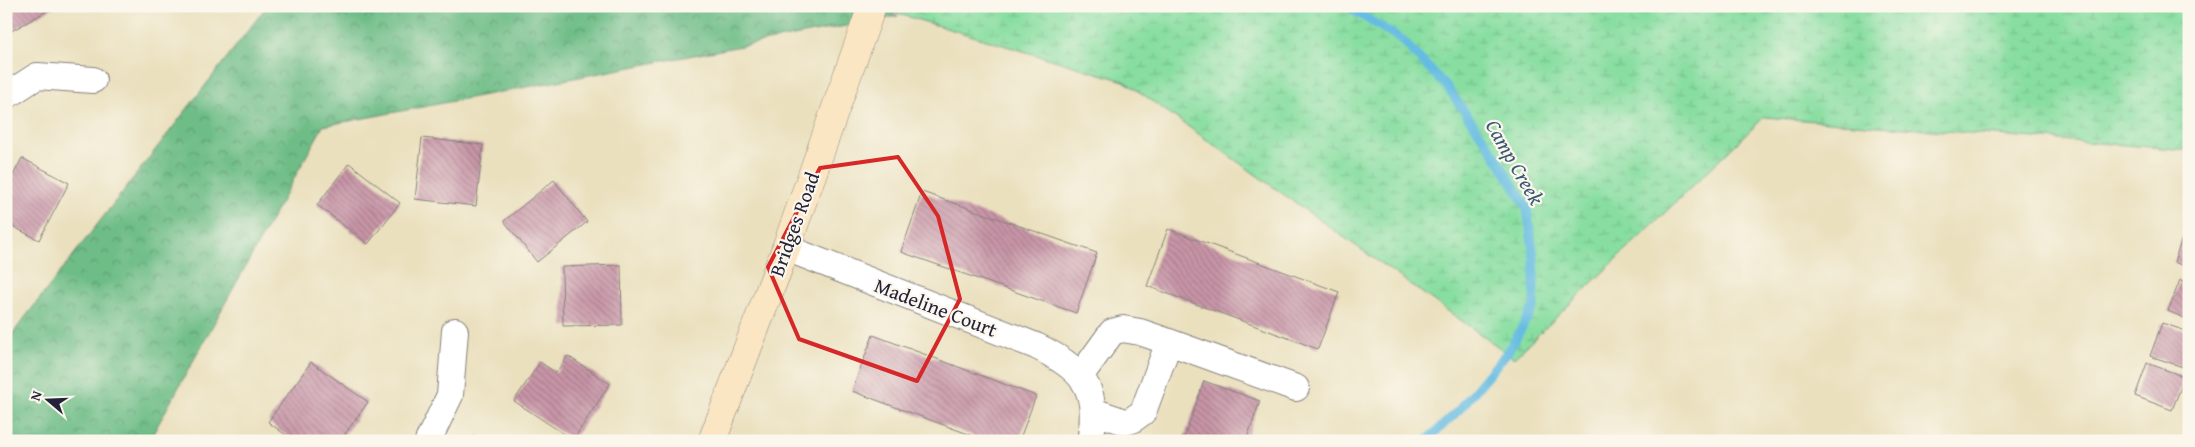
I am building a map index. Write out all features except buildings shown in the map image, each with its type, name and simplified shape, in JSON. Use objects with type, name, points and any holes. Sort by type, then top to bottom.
[{"type":"street","name":"Bridges Road","points":[[712,441],[786,248],[872,6]]},
{"type":"street","points":[[6,96],[37,76],[93,80]]},
{"type":"street","name":"Madeline Court","points":[[786,248],[1036,346],[1063,359],[1081,375],[1088,389],[1094,422],[1090,441]]},
{"type":"street","points":[[1081,375],[1112,332],[1123,329],[1140,332],[1170,342],[1296,388]]},
{"type":"street","points":[[428,441],[450,395],[455,331]]},
{"type":"street","points":[[1093,411],[1125,422],[1132,420],[1143,412],[1170,342]]},
{"type":"highlighted area","points":[[898,157],[938,216],[960,299],[917,381],[799,339],[768,267],[820,168]]},
{"type":"green space","points":[[267,6],[872,6],[898,16],[323,126],[149,441],[6,441],[6,342]]},
{"type":"green space","points":[[872,6],[2189,6],[2189,150],[1764,117],[1514,358],[1124,81]]},
{"type":"waterway","name":"Camp Creek","points":[[1348,6],[1401,39],[1447,87],[1491,149],[1527,208],[1534,258],[1534,306],[1509,350],[1459,410],[1426,441]]}]
